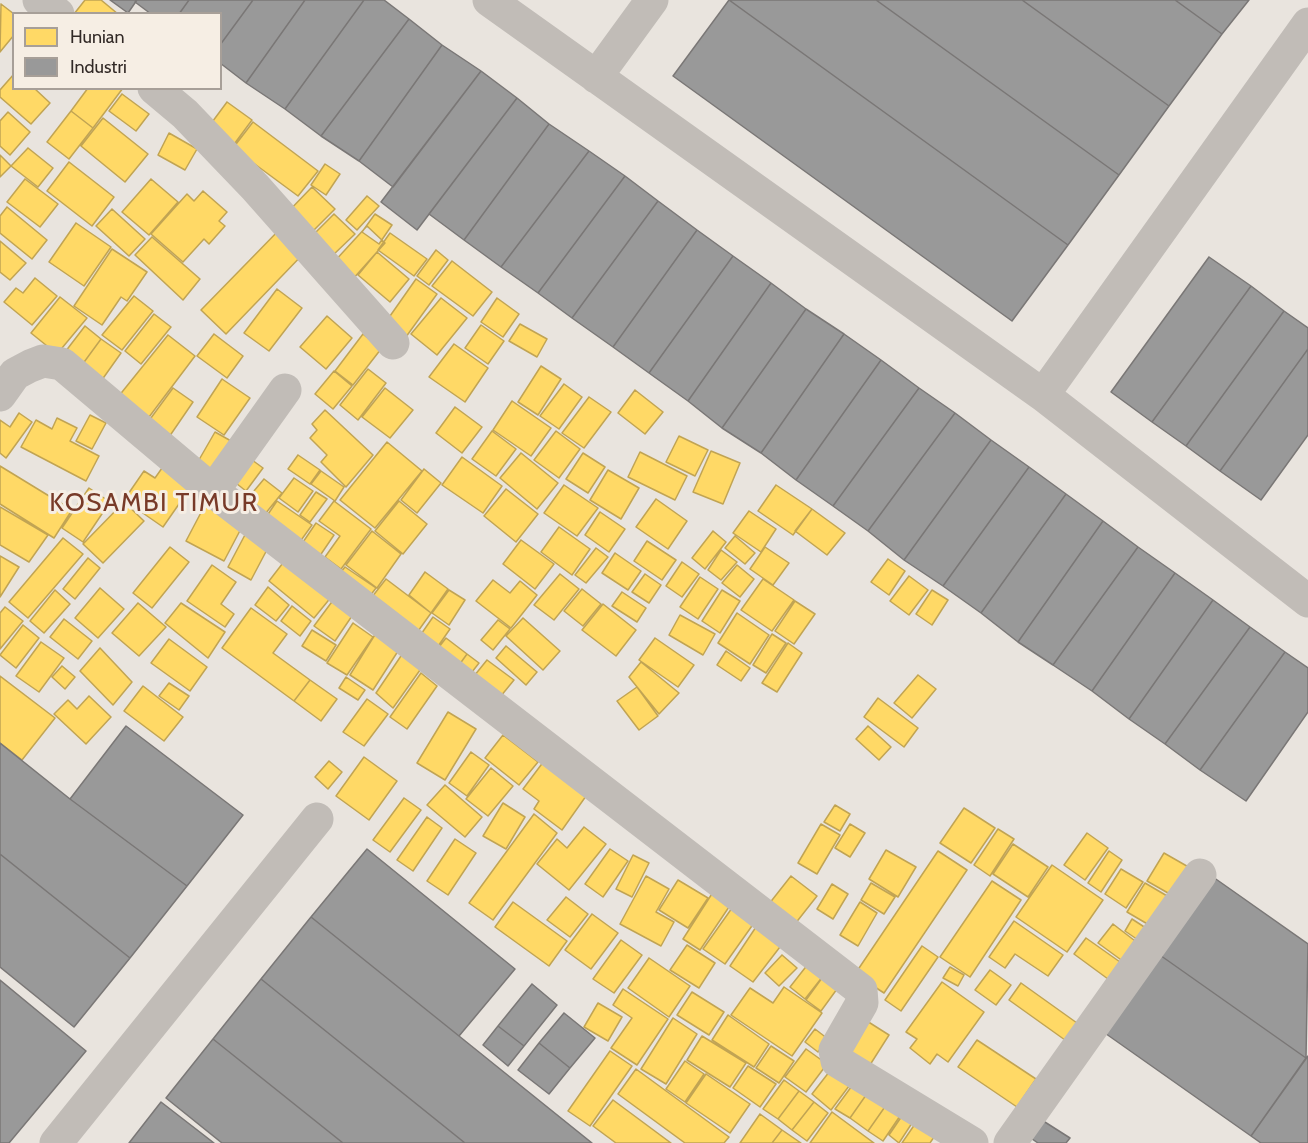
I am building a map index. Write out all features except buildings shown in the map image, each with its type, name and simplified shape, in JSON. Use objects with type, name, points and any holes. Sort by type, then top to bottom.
[{"type":"street","points":[[39,0],[55,12]]},
{"type":"street","points":[[489,0],[1043,394],[1308,601]]},
{"type":"street","points":[[596,77],[652,0]]},
{"type":"street","points":[[1043,394],[1308,24]]},
{"type":"street","points":[[156,90],[185,114],[255,187],[393,343]]},
{"type":"street","points":[[0,394],[15,374],[30,366],[43,361],[62,364],[213,491],[861,990],[862,1003],[835,1050],[837,1061],[972,1143]]},
{"type":"street","points":[[213,491],[285,390]]},
{"type":"street","points":[[56,1143],[317,819]]},
{"type":"street","points":[[1010,1143],[1200,875]]},
{"type":"district","name":"KOSAMBI TIMUR","points":[[154,503]]}]
